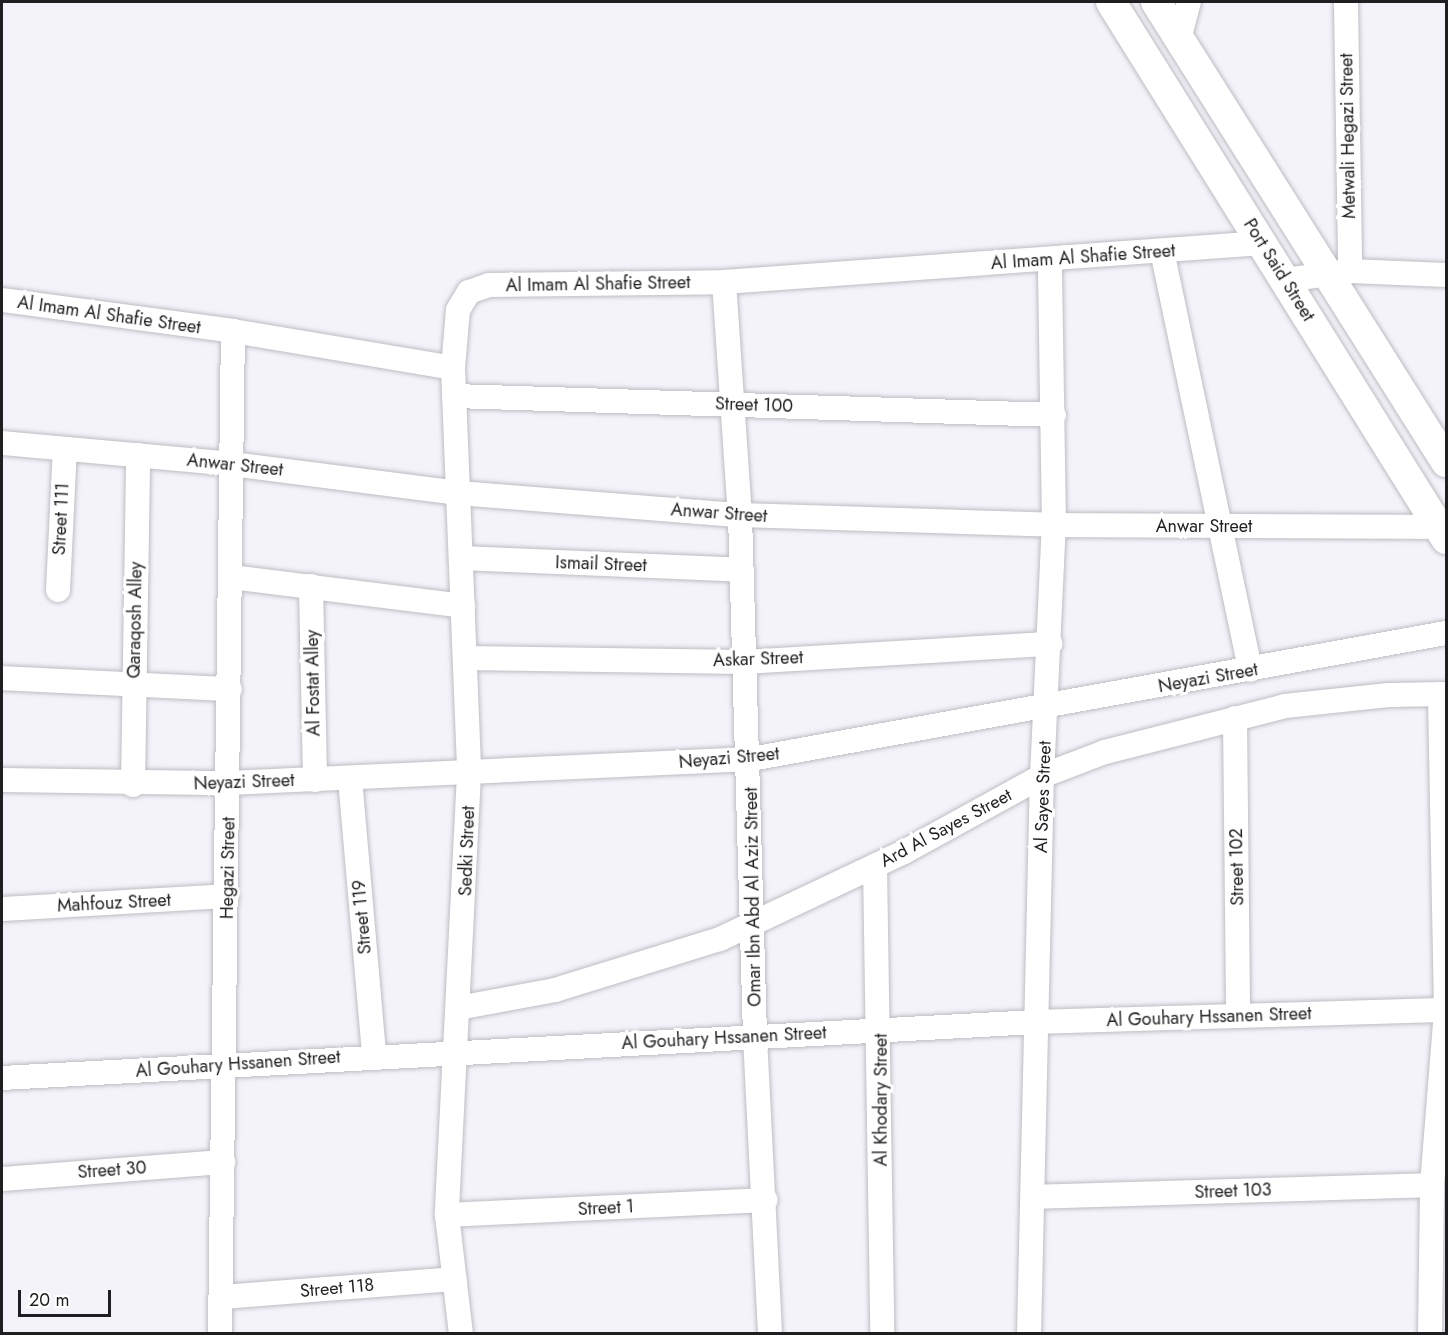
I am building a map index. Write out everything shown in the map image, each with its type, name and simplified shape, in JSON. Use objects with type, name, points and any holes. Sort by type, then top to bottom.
[{"type":"street","name":"Port Said Street","points":[[1111,2],[1443,533]]},
{"type":"street","points":[[1156,2],[1338,273],[1446,462]]},
{"type":"street","points":[[1179,39],[1189,2]]},
{"type":"street","name":"Metwali Hegazi Street","points":[[1338,273],[1346,2]]},
{"type":"street","name":"Al Imam Al Shafie Street","points":[[2,300],[234,331],[453,368],[458,310],[479,287],[724,282],[1263,243]]},
{"type":"street","points":[[1162,251],[1250,670]]},
{"type":"street","name":"Al Sayes Street","points":[[1029,1334],[1042,776],[1054,525],[1050,260]]},
{"type":"street","points":[[1286,280],[1338,273],[1446,274]]},
{"type":"street","name":"Omar Ibn Abd Al Aziz Street","points":[[724,282],[740,515],[744,662],[751,759],[755,1037],[770,1334]]},
{"type":"street","name":"Hegazi Street","points":[[220,1334],[226,1066],[234,331]]},
{"type":"street","name":"Sedki Street","points":[[453,368],[469,774],[447,1215],[461,1334]]},
{"type":"street","name":"Street 100","points":[[454,396],[1054,415]]},
{"type":"street","name":"Anwar Street","points":[[2,443],[232,464],[458,494],[740,515],[1054,525],[1219,526],[1443,533]]},
{"type":"street","name":"Street 111","points":[[58,590],[65,449]]},
{"type":"street","name":"Qaraqosh Alley","points":[[133,785],[138,455]]},
{"type":"street","name":"Ismail Street","points":[[460,558],[742,570]]},
{"type":"street","points":[[231,577],[463,606]]},
{"type":"street","name":"Al Fostat Alley","points":[[311,586],[315,780]]},
{"type":"street","name":"Neyazi Street","points":[[2,780],[133,785],[229,783],[469,774],[751,759],[1047,708],[1446,633]]},
{"type":"street","name":"Askar Street","points":[[465,658],[744,662],[1050,644]]},
{"type":"street","points":[[2,678],[230,689]]},
{"type":"street","points":[[1430,1334],[1432,1185],[1446,1010],[1443,694]]},
{"type":"street","name":"Ard Al Sayes Street","points":[[458,1008],[555,990],[685,952],[754,925],[875,866],[1042,776],[1169,732],[1337,698],[1443,694]]},
{"type":"street","name":"Street 102","points":[[1235,718],[1238,1016]]},
{"type":"street","name":"Street 119","points":[[350,778],[374,1055]]},
{"type":"street","name":"Al Khodary Street","points":[[875,866],[881,1031],[882,1334]]},
{"type":"street","name":"Mahfouz Street","points":[[2,909],[228,896]]},
{"type":"street","name":"Al Gouhary Hssanen Street","points":[[2,1078],[226,1066],[456,1050],[1037,1022],[1446,1010]]},
{"type":"street","name":"Street 30","points":[[2,1179],[223,1162]]},
{"type":"street","name":"Street 103","points":[[1033,1197],[1432,1185]]},
{"type":"street","name":"Street 1","points":[[447,1215],[765,1200]]},
{"type":"street","name":"Street 118","points":[[221,1298],[454,1279]]}]
